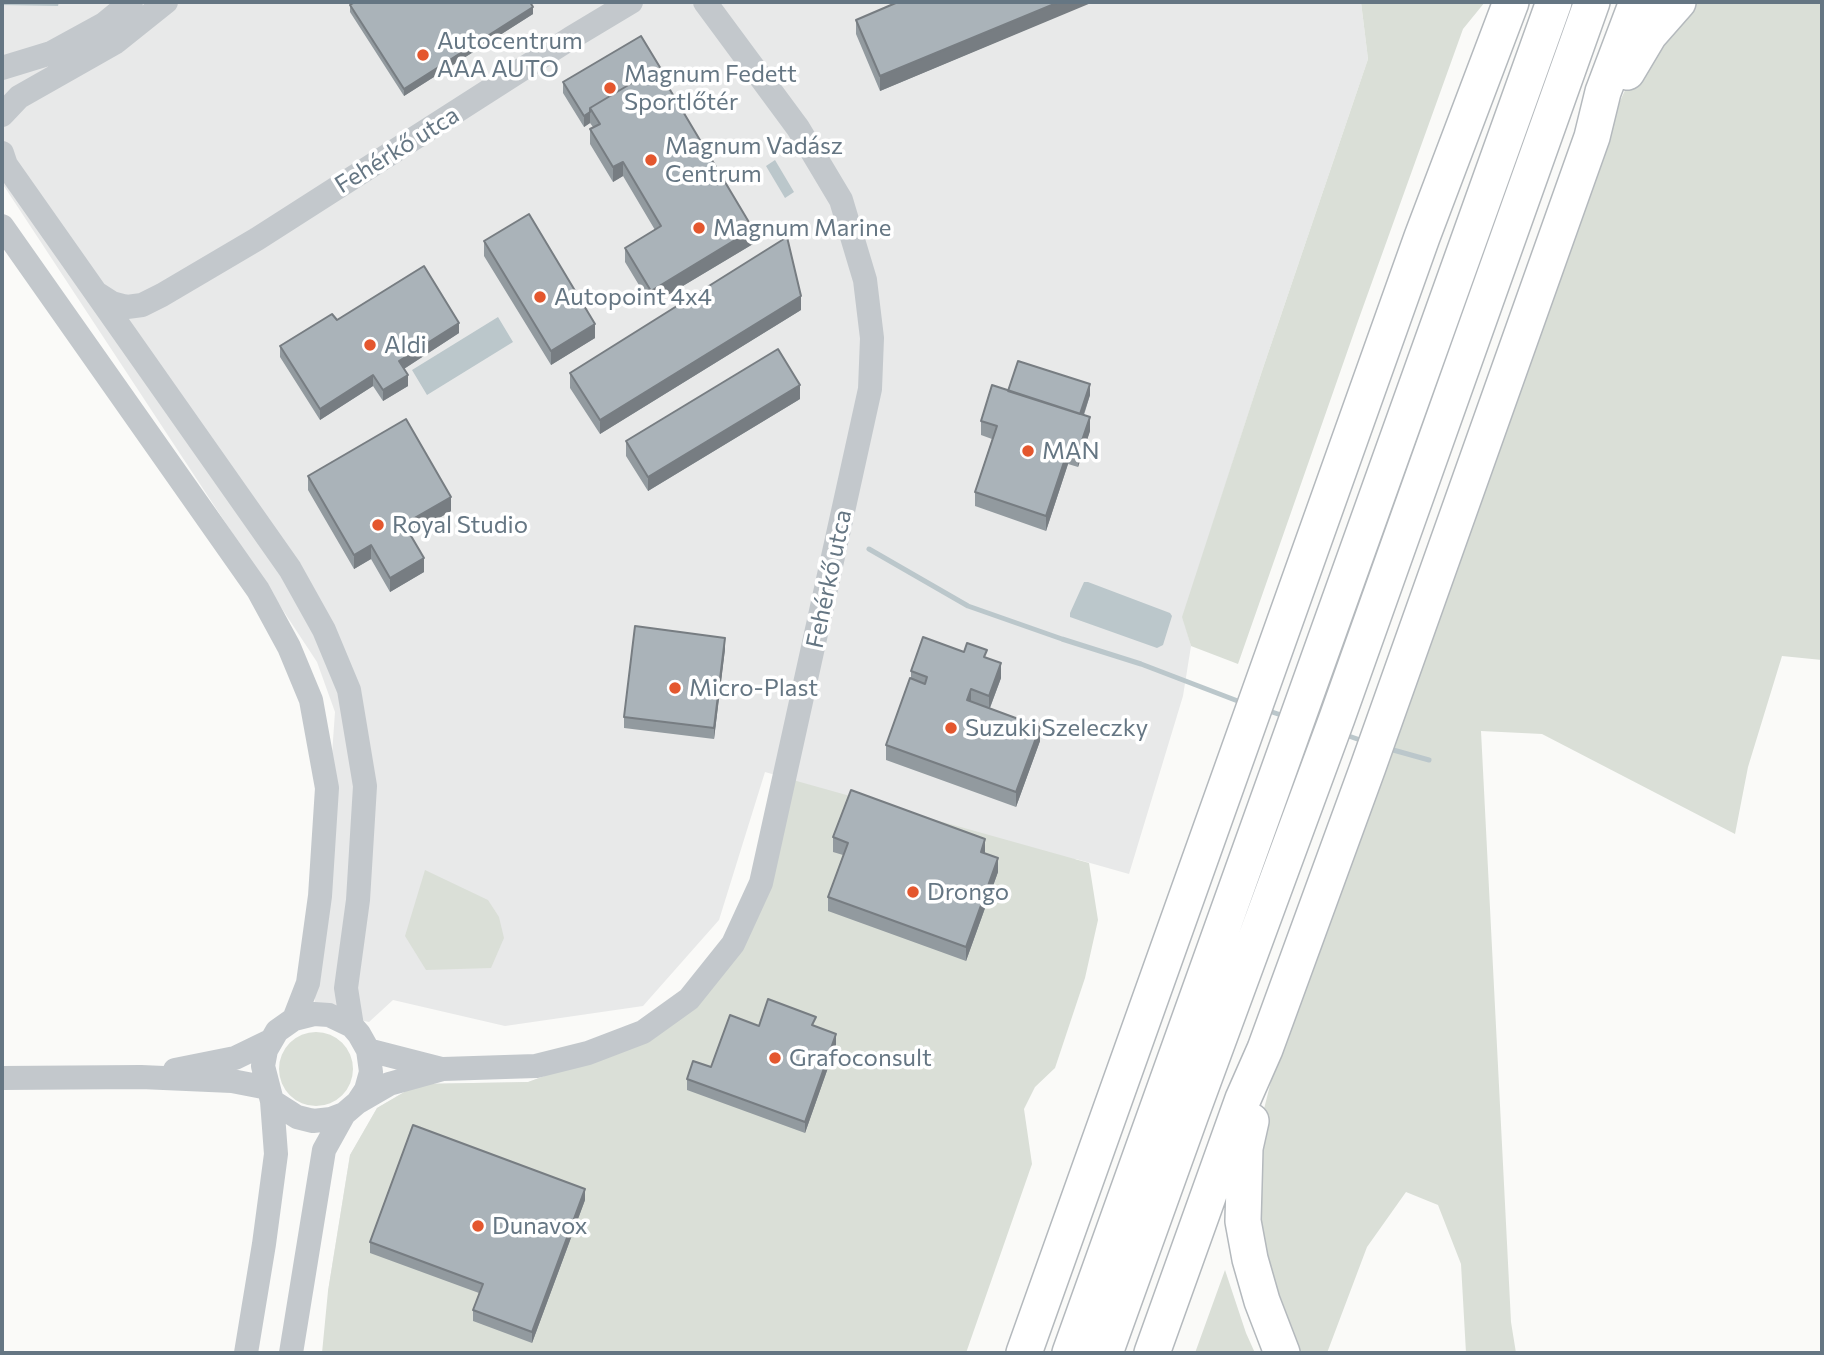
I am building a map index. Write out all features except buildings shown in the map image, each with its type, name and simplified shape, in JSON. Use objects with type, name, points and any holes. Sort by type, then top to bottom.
[{"type":"highway","points":[[1449,163],[1480,53],[1488,2]]},
{"type":"highway","points":[[1024,1353],[1449,163],[1511,2]]},
{"type":"highway","points":[[1070,1353],[1554,2]]},
{"type":"highway","points":[[1105,1353],[1337,718],[1592,2]]},
{"type":"highway","points":[[1152,1353],[1243,1099],[1265,1049],[1368,767],[1592,137],[1603,92],[1637,2]]},
{"type":"highway","points":[[1592,137],[1649,35],[1678,2]]},
{"type":"highway","points":[[1265,1049],[1245,1148],[1242,1222],[1262,1301],[1282,1353]]},
{"type":"street","points":[[2,68],[51,52],[104,24],[131,2]]},
{"type":"street","points":[[2,114],[19,97],[116,42],[166,2]]},
{"type":"street","name":"Fehérkő utca","points":[[162,295],[268,232],[631,2]]},
{"type":"street","name":"Fehérkő utca","points":[[443,1069],[536,1066],[588,1054],[643,1032],[696,991],[733,944],[761,884],[870,389],[872,338],[865,280],[841,200],[798,128],[705,2]]},
{"type":"street","points":[[2,153],[6,166],[290,569],[324,630],[349,690],[365,786],[358,900],[346,988],[352,1026]]},
{"type":"street","points":[[2,226],[258,590],[289,647],[312,700],[327,788],[320,896],[308,983],[294,1019]]},
{"type":"street","points":[[95,292],[112,303],[127,307],[142,306],[162,295]]},
{"type":"street","points":[[139,356],[136,337],[140,322],[146,310],[162,295]]},
{"type":"street","points":[[246,1353],[276,1154],[270,1095],[263,1066],[266,1050],[277,1031],[294,1019],[314,1014],[329,1015],[352,1026],[359,1034],[368,1051],[371,1072],[366,1090],[324,1150],[291,1353]]},
{"type":"street","points":[[141,1077],[234,1058],[270,1041]]},
{"type":"street","points":[[368,1051],[443,1069]]},
{"type":"street","points":[[2,1078],[141,1077],[232,1081],[270,1095],[298,1117],[313,1121],[331,1119],[389,1084],[443,1069]]},
{"type":"shaded area","points":[[2,2],[1361,2],[1368,59],[1262,371],[1183,617],[1191,646],[1183,696],[1129,874],[1076,859],[328,1291],[350,1155],[377,1108],[418,1084],[528,1082],[642,1041],[715,982],[793,780],[765,772],[719,920],[643,1006],[505,1026],[393,1000],[369,1022],[314,1010],[335,712],[317,662],[2,183]]},
{"type":"shaded area","points":[[2,2],[59,2],[58,6],[2,5]]},
{"type":"shaded area","points":[[1361,2],[1485,2],[1463,29],[1238,664],[1191,646],[1182,617],[1368,59]]},
{"type":"shaded area","points":[[1685,2],[1822,2],[1822,660],[1782,656],[1748,767],[1735,834],[1542,734],[1481,731],[1511,1322],[1516,1353],[1466,1353],[1461,1264],[1438,1205],[1406,1192],[1367,1247],[1327,1353],[1300,1353],[1281,1311],[1251,1187],[1254,1149],[1278,1053],[1602,140],[1627,86]]},
{"type":"shaded area","points":[[775,160],[794,192],[785,198],[766,166]]},
{"type":"shaded area","points":[[498,317],[513,342],[427,395],[412,370]]},
{"type":"shaded area","points":[[1084,582],[1170,613],[1172,616],[1163,645],[1157,648],[1070,617]]},
{"type":"shaded area","points":[[793,780],[1089,863],[1098,920],[1085,978],[1055,1068],[1035,1087],[1024,1109],[1032,1164],[966,1353],[322,1353],[328,1291],[350,1155],[377,1108],[418,1084],[528,1082],[642,1041],[715,982]]},
{"type":"shaded area","points":[[425,870],[488,900],[499,917],[504,938],[491,968],[426,970],[405,936]]},
{"type":"shaded area","points":[[316,1032],[337,1038],[347,1048],[353,1069],[347,1090],[337,1100],[316,1106],[295,1100],[285,1090],[279,1069],[285,1048],[295,1038]]},
{"type":"shaded area","points":[[1225,1270],[1255,1353],[1195,1353]]},
{"type":"waterway","points":[[869,549],[968,606],[1141,664],[1243,703]]},
{"type":"waterway","points":[[1266,710],[1287,717]]},
{"type":"waterway","points":[[1343,734],[1363,741]]},
{"type":"waterway","points":[[1386,748],[1429,760]]},
{"type":"place","name":"Autocentrum AAA AUTO","points":[[423,55]]},
{"type":"place","name":"Magnum Fedett Sportlőtér","points":[[610,88]]},
{"type":"place","name":"Magnum Vadász Centrum","points":[[651,160]]},
{"type":"place","name":"Magnum Marine","points":[[699,228]]},
{"type":"place","name":"Autopoint 4x4","points":[[540,297]]},
{"type":"place","name":"Aldi","points":[[370,345]]},
{"type":"place","name":"MAN","points":[[1028,451]]},
{"type":"place","name":"Royal Studio","points":[[378,525]]},
{"type":"place","name":"Micro-Plast","points":[[675,688]]},
{"type":"place","name":"Suzuki Szeleczky","points":[[951,728]]},
{"type":"place","name":"Drongo","points":[[913,892]]},
{"type":"place","name":"Grafoconsult","points":[[775,1058]]},
{"type":"place","name":"Dunavox","points":[[478,1226]]}]
